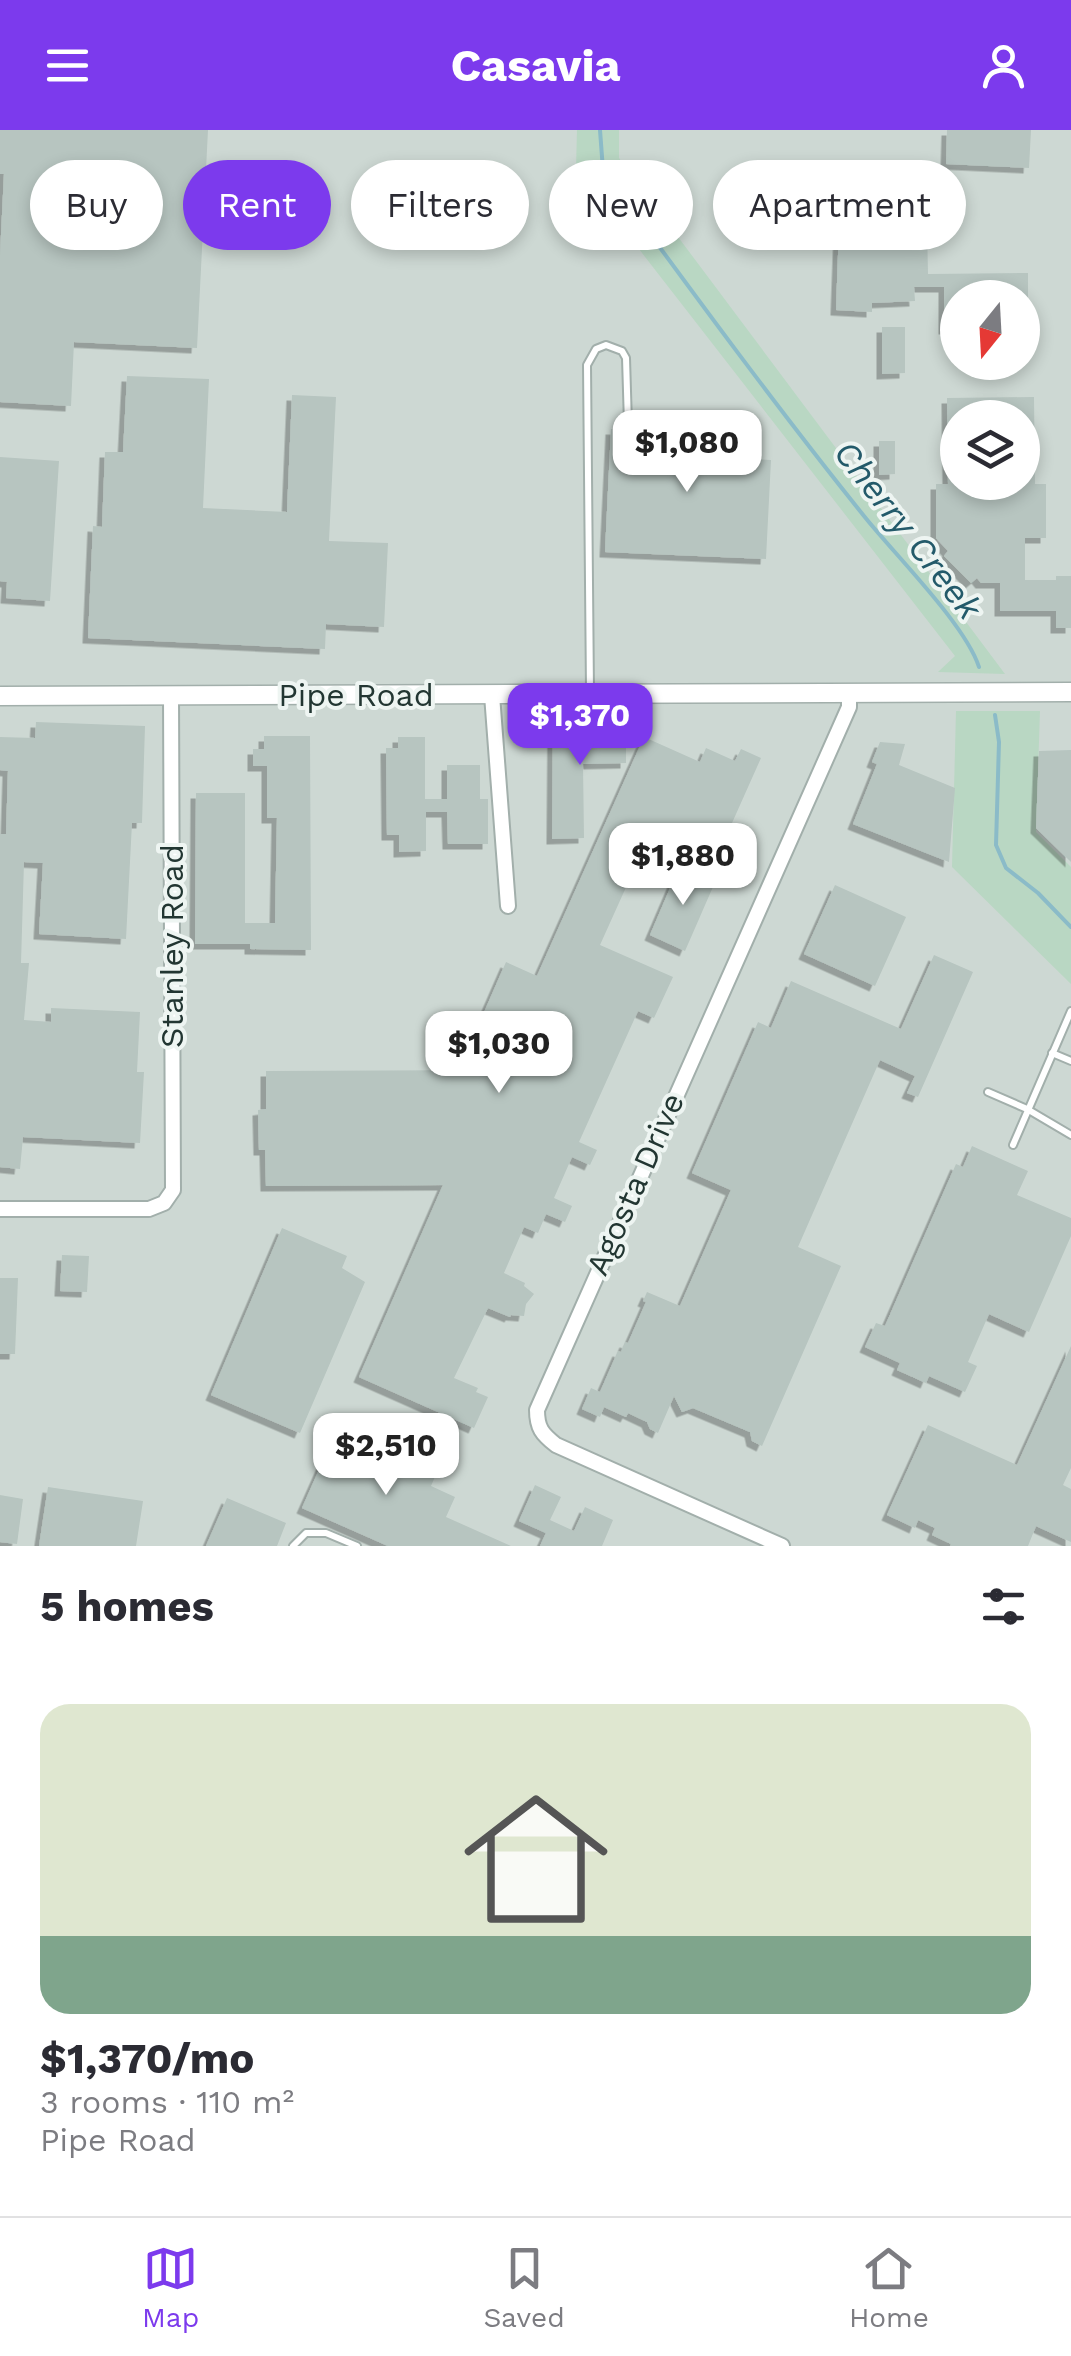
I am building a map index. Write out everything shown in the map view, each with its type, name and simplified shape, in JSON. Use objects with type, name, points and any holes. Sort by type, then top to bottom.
[{"type":"street","name":"Pipe Road","points":[[0,696],[1071,692]]},
{"type":"street","name":"Agosta Drive","points":[[782,1546],[556,1445],[542,1434],[537,1410],[849,707],[849,693]]},
{"type":"street","name":"Stanley Road","points":[[0,1210],[150,1208],[170,1197],[173,1190],[171,695]]},
{"type":"street","points":[[492,695],[508,906]]},
{"type":"lane","points":[[590,694],[587,364],[596,349],[606,345],[622,351],[628,365],[628,424]]},
{"type":"lane","points":[[1013,1145],[1071,1011]]},
{"type":"lane","points":[[1052,1053],[1071,1061]]},
{"type":"lane","points":[[988,1092],[1071,1135]]},
{"type":"lane","points":[[294,1546],[306,1532],[326,1533],[357,1546]]},
{"type":"shaded area","points":[[0,130],[1071,130],[1071,1546],[0,1546]]},
{"type":"green space","points":[[577,130],[619,130],[620,160],[576,160]]},
{"type":"green space","points":[[640,250],[688,250],[1005,674],[938,672],[955,656]]},
{"type":"green space","points":[[956,711],[1040,711],[1036,832],[1071,867],[1071,984],[952,867]]},
{"type":"building","points":[[0,130],[208,130],[206,160],[183,160],[183,250],[202,250],[197,348],[74,342],[71,406],[0,402],[4,174],[0,174]]},
{"type":"building","points":[[947,130],[1031,130],[1029,168],[966,165],[966,160],[946,160]]},
{"type":"building","points":[[838,250],[928,250],[928,274],[1028,273],[1028,280],[940,280],[940,287],[914,287],[915,301],[872,303],[872,312],[836,310]]},
{"type":"building","points":[[882,327],[905,327],[905,373],[882,374]]},
{"type":"building","points":[[127,376],[209,379],[203,508],[287,512],[292,395],[336,397],[329,541],[388,543],[384,627],[326,624],[325,649],[88,638],[93,526],[102,527],[105,452],[123,452]]},
{"type":"building","points":[[1034,397],[1034,400],[947,398]]},
{"type":"building","points":[[611,429],[751,436],[754,459],[771,460],[766,559],[605,552]]},
{"type":"building","points":[[879,441],[895,441],[895,474],[879,475]]},
{"type":"building","points":[[0,457],[59,461],[50,601],[6,598],[7,582],[0,581]]},
{"type":"building","points":[[936,484],[940,484],[940,500],[1040,500],[1040,484],[1046,484],[1046,538],[1025,538],[1025,580],[1071,576],[1071,628],[1056,628],[1056,611],[1000,611],[1000,583],[981,583],[977,578],[971,583],[944,556],[948,551],[936,538]]},
{"type":"building","points":[[553,721],[616,721],[617,726],[626,726],[626,763],[583,764],[584,838],[552,839]]},
{"type":"building","points":[[36,722],[145,726],[142,823],[132,823],[126,939],[39,934],[43,863],[24,862],[21,963],[29,963],[24,1020],[51,1022],[51,1008],[140,1012],[137,1072],[144,1072],[140,1143],[23,1137],[20,1169],[0,1167],[0,834],[6,834],[8,771],[0,770],[0,737],[35,738]]},
{"type":"building","points":[[264,736],[310,736],[311,950],[195,944],[196,793],[245,793],[245,923],[275,923],[277,818],[267,818],[267,766],[253,766],[253,749],[264,749]]},
{"type":"building","points":[[398,737],[425,737],[425,799],[447,799],[447,765],[480,765],[480,799],[488,799],[488,844],[448,844],[447,812],[426,812],[426,851],[399,852],[399,835],[387,835],[386,748],[398,748]]},
{"type":"building","points":[[644,737],[700,762],[706,748],[735,761],[741,749],[761,758],[732,823],[740,827],[727,855],[655,823],[600,945],[673,977],[654,1018],[638,1011],[579,1142],[597,1150],[590,1165],[572,1157],[554,1198],[572,1206],[565,1222],[546,1214],[538,1233],[524,1227],[504,1273],[525,1283],[534,1294],[526,1304],[524,1316],[510,1317],[488,1308],[454,1378],[488,1397],[474,1428],[359,1377],[443,1185],[266,1186],[265,1150],[259,1150],[258,1110],[266,1109],[266,1071],[495,1070],[465,1056],[506,962],[537,976]]},
{"type":"building","points":[[880,742],[905,744],[899,765],[955,788],[949,862],[853,824],[877,764],[872,762]]},
{"type":"building","points":[[1071,750],[1071,862],[1036,828],[1039,751]]},
{"type":"building","points":[[680,865],[716,880],[685,951],[650,935]]},
{"type":"building","points":[[835,885],[906,917],[875,986],[804,954]]},
{"type":"building","points":[[934,955],[973,972],[918,1097],[907,1093],[915,1076],[880,1060],[798,1247],[841,1266],[762,1446],[752,1441],[750,1432],[693,1408],[682,1412],[674,1396],[658,1433],[647,1422],[628,1413],[626,1417],[604,1407],[600,1417],[582,1409],[591,1388],[600,1392],[618,1351],[628,1343],[647,1292],[680,1306],[731,1190],[692,1173],[758,1022],[771,1028],[791,981],[901,1029]]},
{"type":"building","points":[[972,1146],[1028,1171],[1017,1195],[1071,1218],[1071,1236],[1029,1332],[989,1314],[968,1362],[977,1366],[965,1392],[929,1376],[926,1383],[897,1370],[900,1363],[865,1347],[876,1323],[885,1326],[956,1164],[963,1167]]},
{"type":"building","points":[[282,1228],[347,1256],[342,1268],[365,1282],[300,1433],[211,1395]]},
{"type":"building","points":[[62,1255],[89,1256],[87,1292],[60,1291]]},
{"type":"building","points":[[0,1278],[18,1278],[15,1354],[0,1354]]},
{"type":"building","points":[[1071,1346],[1071,1468],[1063,1485],[1071,1489],[1071,1542],[1036,1526],[1028,1546],[950,1546],[932,1535],[935,1528],[918,1520],[915,1528],[887,1515],[928,1425],[1017,1465]]},
{"type":"building","points":[[338,1427],[437,1472],[431,1486],[455,1497],[446,1517],[511,1546],[388,1546],[302,1508]]},
{"type":"building","points":[[535,1485],[561,1497],[550,1520],[574,1531],[585,1507],[613,1520],[602,1546],[540,1546],[546,1533],[519,1521]]},
{"type":"building","points":[[48,1487],[143,1501],[136,1546],[39,1546]]},
{"type":"building","points":[[0,1495],[23,1499],[17,1544],[0,1542]]},
{"type":"building","points":[[227,1498],[286,1523],[277,1546],[206,1546]]},
{"type":"waterway","name":"Cherry Creek","points":[[600,130],[603,170],[797,431],[945,611],[979,667]]},
{"type":"waterway","name":"Cherry Creek","points":[[995,715],[999,742],[996,845],[1006,868],[1071,927]]}]
